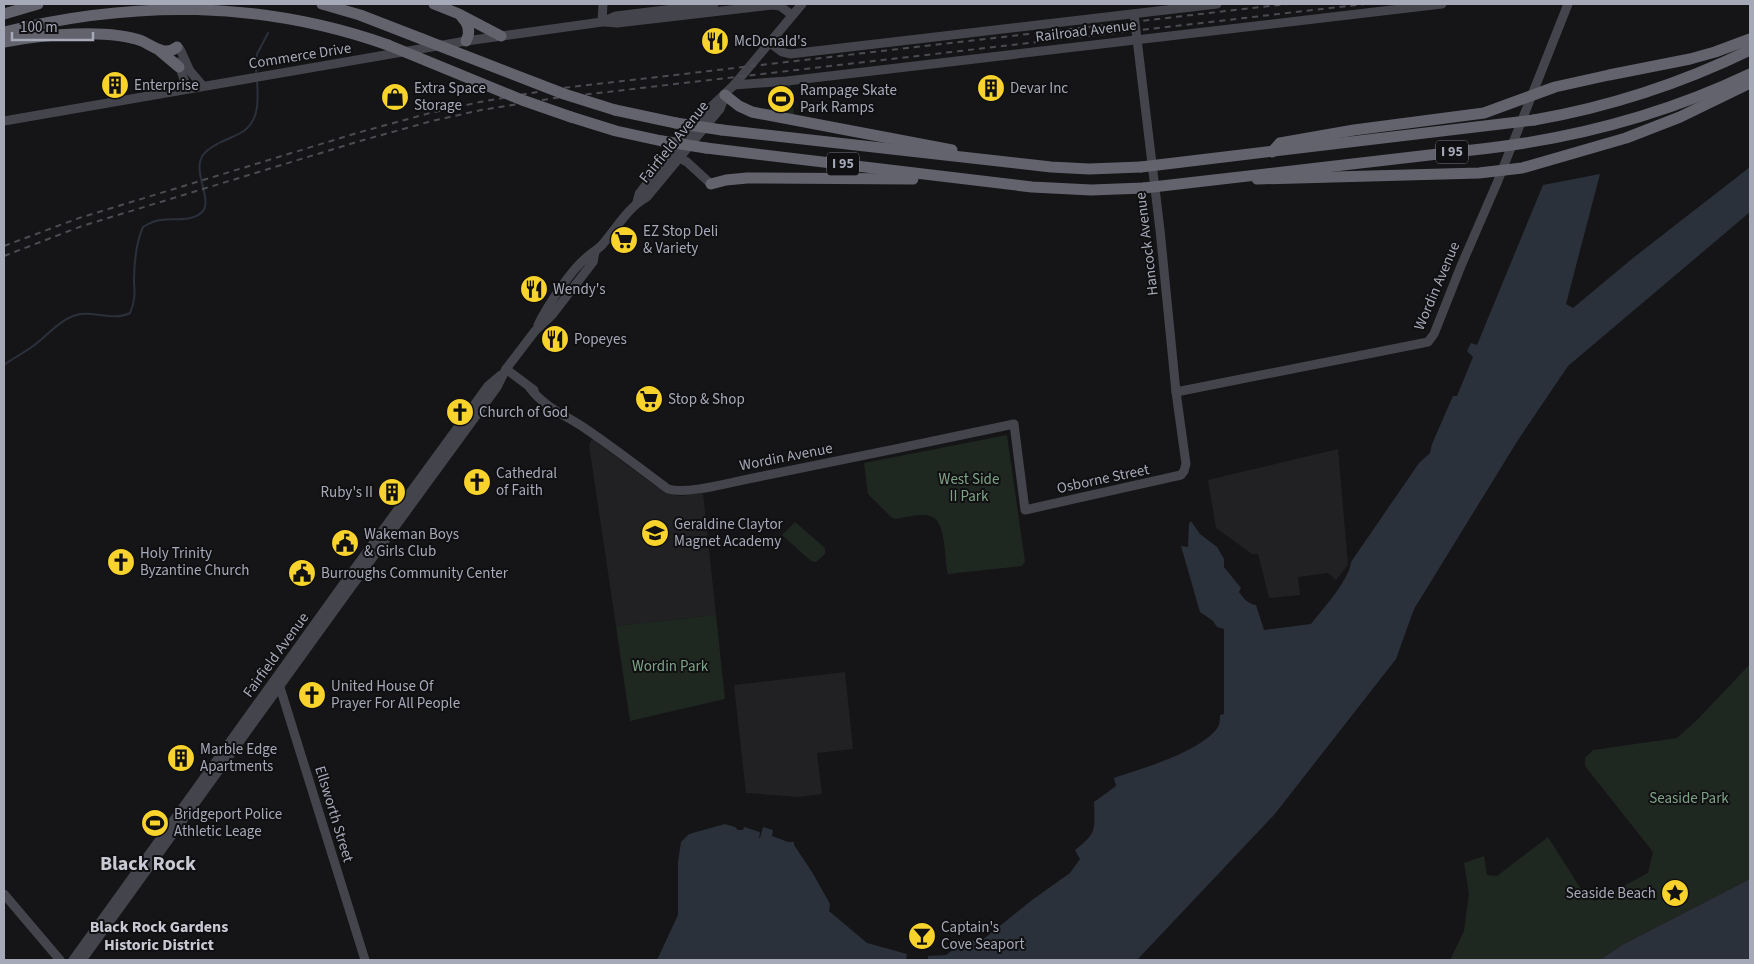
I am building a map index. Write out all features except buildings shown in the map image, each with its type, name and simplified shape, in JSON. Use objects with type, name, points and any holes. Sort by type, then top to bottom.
[{"type":"highway","points":[[4,14],[38,4]]},
{"type":"highway","name":"I 95","points":[[4,32],[56,18],[132,6],[170,4],[228,6],[284,14],[340,28],[388,45],[522,100],[571,118],[616,131],[706,148],[979,181],[1071,190],[1144,188],[1495,147],[1555,138],[1603,127],[1657,111],[1750,74]]},
{"type":"highway","name":"I 95","points":[[322,4],[360,15],[546,88],[615,110],[676,123],[722,130],[1070,168],[1142,167],[1501,125],[1560,115],[1653,90],[1706,70],[1750,50]]},
{"type":"highway","points":[[434,4],[459,14],[501,36]]},
{"type":"highway","points":[[459,14],[465,20],[468,27],[469,35],[466,41]]},
{"type":"highway","points":[[4,42],[39,37],[105,34],[133,38],[168,52],[177,47]]},
{"type":"highway","points":[[1272,152],[1280,143],[1367,128],[1476,115],[1499,109],[1568,84],[1678,62],[1750,40]]},
{"type":"highway","points":[[156,48],[179,67]]},
{"type":"highway","points":[[1233,178],[1318,178],[1501,172],[1550,160],[1644,132],[1692,112],[1750,83]]},
{"type":"highway","points":[[725,95],[739,106],[752,112],[936,146],[976,157]]},
{"type":"highway","points":[[711,184],[726,180],[760,178],[885,178],[979,181]]},
{"type":"street","points":[[602,4],[602,22]]},
{"type":"street","name":"Commerce Drive","points":[[602,22],[616,16],[714,4]]},
{"type":"street","name":"Fairfield Avenue","points":[[73,960],[308,640],[488,386],[506,369],[535,331],[552,315],[593,262],[595,252],[637,202],[639,194],[675,156],[713,104],[734,85],[801,4]]},
{"type":"street","name":"Railroad Avenue","points":[[770,43],[782,52],[790,54],[1217,4]]},
{"type":"street","name":"Railroad Avenue","points":[[734,85],[779,82],[1442,4]]},
{"type":"street","name":"Wordin Avenue","points":[[1176,392],[1428,342],[1434,334],[1568,4]]},
{"type":"street","name":"Commerce Drive","points":[[4,120],[466,41],[602,22],[617,23],[728,7],[777,5],[792,15]]},
{"type":"street","name":"Hancock Avenue","points":[[1134,14],[1160,230],[1176,392],[1186,464],[1184,471]]},
{"type":"street","points":[[177,47],[179,67],[187,88]]},
{"type":"street","points":[[177,47],[180,49],[190,71],[202,85]]},
{"type":"street","points":[[675,156],[687,162],[711,184]]},
{"type":"street","name":"Wordin Avenue","points":[[506,369],[530,388],[535,395],[563,416],[581,426],[668,489],[676,491],[751,478],[1014,424],[1025,510]]},
{"type":"street","name":"Osborne Street","points":[[1025,510],[1178,476],[1184,471]]},
{"type":"street","name":"Fairfield Avenue","points":[[82,960],[258,718],[278,681]]},
{"type":"street","name":"Ellsworth Street","points":[[278,681],[365,960]]},
{"type":"street","points":[[4,894],[60,960]]},
{"type":"shaded area","points":[[1750,167],[1750,212],[1568,366],[1518,440],[1414,609],[1396,659],[1274,815],[1137,960],[928,960],[928,956],[946,955],[958,946],[956,942],[975,941],[985,938],[1032,900],[1070,873],[1080,859],[1075,850],[1087,839],[1093,830],[1095,818],[1094,802],[1116,786],[1114,778],[1185,751],[1210,736],[1218,727],[1220,715],[1224,714],[1224,629],[1217,627],[1213,621],[1200,612],[1181,546],[1188,547],[1189,524],[1191,521],[1200,534],[1217,547],[1224,559],[1224,567],[1241,588],[1239,592],[1244,599],[1256,605],[1264,630],[1311,624],[1341,585],[1351,562],[1419,463],[1430,453],[1432,444],[1453,396],[1457,396],[1473,357],[1467,351],[1471,343],[1477,345],[1543,185],[1600,174],[1566,304],[1573,308],[1633,258]]},
{"type":"shaded area","name":"Geraldine Claytor Magnet Academy","points":[[591,440],[595,440],[657,487],[671,494],[680,496],[703,493],[716,615],[616,626],[589,445]]},
{"type":"shaded area","points":[[1338,449],[1348,565],[1336,580],[1328,573],[1298,577],[1300,595],[1269,598],[1258,554],[1252,554],[1216,528],[1208,480]]},
{"type":"shaded area","points":[[845,672],[853,749],[817,753],[822,794],[799,797],[746,793],[734,685]]},
{"type":"shaded area","points":[[725,824],[738,830],[743,830],[744,827],[760,832],[759,838],[763,827],[773,830],[772,836],[788,842],[794,842],[794,845],[830,904],[829,911],[867,943],[907,954],[906,960],[657,960],[678,915],[678,862],[681,842],[689,834]]},
{"type":"shaded area","points":[[1750,879],[1750,960],[1600,960],[1622,945]]},
{"type":"green space","name":"Rampage Skate Park Ramps","points":[[790,85],[794,115],[770,110],[771,98],[777,87]]},
{"type":"green space","name":"West Side II Park","points":[[1007,435],[1025,562],[1022,566],[948,574],[942,532],[935,519],[922,515],[894,519],[868,494],[864,463]]},
{"type":"green space","points":[[795,522],[825,548],[825,554],[816,562],[811,561],[782,535]]},
{"type":"green space","name":"Wordin Park","points":[[716,615],[725,699],[630,721],[616,626]]},
{"type":"green space","name":"Seaside Park","points":[[1750,664],[1750,879],[1622,945],[1600,960],[1450,960],[1464,931],[1469,893],[1464,863],[1484,856],[1487,875],[1497,876],[1548,837],[1586,897],[1595,901],[1648,873],[1653,852],[1585,766],[1585,758],[1593,750],[1677,738],[1697,720]]},
{"type":"waterway","points":[[256,75],[257,54],[268,33]]},
{"type":"waterway","points":[[4,365],[73,316],[80,314],[116,316],[130,313],[134,298],[136,254],[143,227],[149,223],[166,219],[192,218],[201,213],[205,208],[206,202],[200,162],[203,155],[209,149],[240,133],[250,125],[257,107],[257,80]]},
{"type":"railway","points":[[4,246],[79,218],[357,133],[430,113],[480,102],[554,89],[1287,4]]},
{"type":"railway","points":[[4,256],[82,226],[360,141],[432,121],[481,110],[555,98],[1365,4]]},
{"type":"place","name":"McDonald's","points":[[715,41]]},
{"type":"place","name":"Enterprise","points":[[115,85]]},
{"type":"place","name":"Devar Inc","points":[[991,88]]},
{"type":"place","name":"Extra Space Storage","points":[[395,97]]},
{"type":"place","name":"Rampage Skate Park Ramps","points":[[781,99]]},
{"type":"place","name":"EZ Stop Deli & Variety","points":[[624,240]]},
{"type":"place","name":"Wendy's","points":[[534,289]]},
{"type":"place","name":"Popeyes","points":[[555,339]]},
{"type":"place","name":"Stop & Shop","points":[[649,399]]},
{"type":"place","name":"Church of God","points":[[460,412]]},
{"type":"place","name":"Cathedral of Faith","points":[[477,482]]},
{"type":"place","name":"Ruby's II","points":[[392,492]]},
{"type":"place","name":"Geraldine Claytor Magnet Academy","points":[[655,533]]},
{"type":"place","name":"Wakeman Boys & Girls Club","points":[[345,543]]},
{"type":"place","name":"Holy Trinity Byzantine Church","points":[[121,562]]},
{"type":"place","name":"Burroughs Community Center","points":[[302,573]]},
{"type":"place","name":"United House Of Prayer For All People","points":[[312,695]]},
{"type":"place","name":"Marble Edge Apartments","points":[[181,758]]},
{"type":"place","name":"Bridgeport Police Athletic Leage","points":[[155,823]]},
{"type":"place","name":"Seaside Beach","points":[[1675,893]]},
{"type":"place","name":"Captain's Cove Seaport","points":[[922,936]]},
{"type":"district","name":"Black Rock","points":[[148,864]]},
{"type":"district","name":"Black Rock Gardens Historic District","points":[[159,936]]}]
